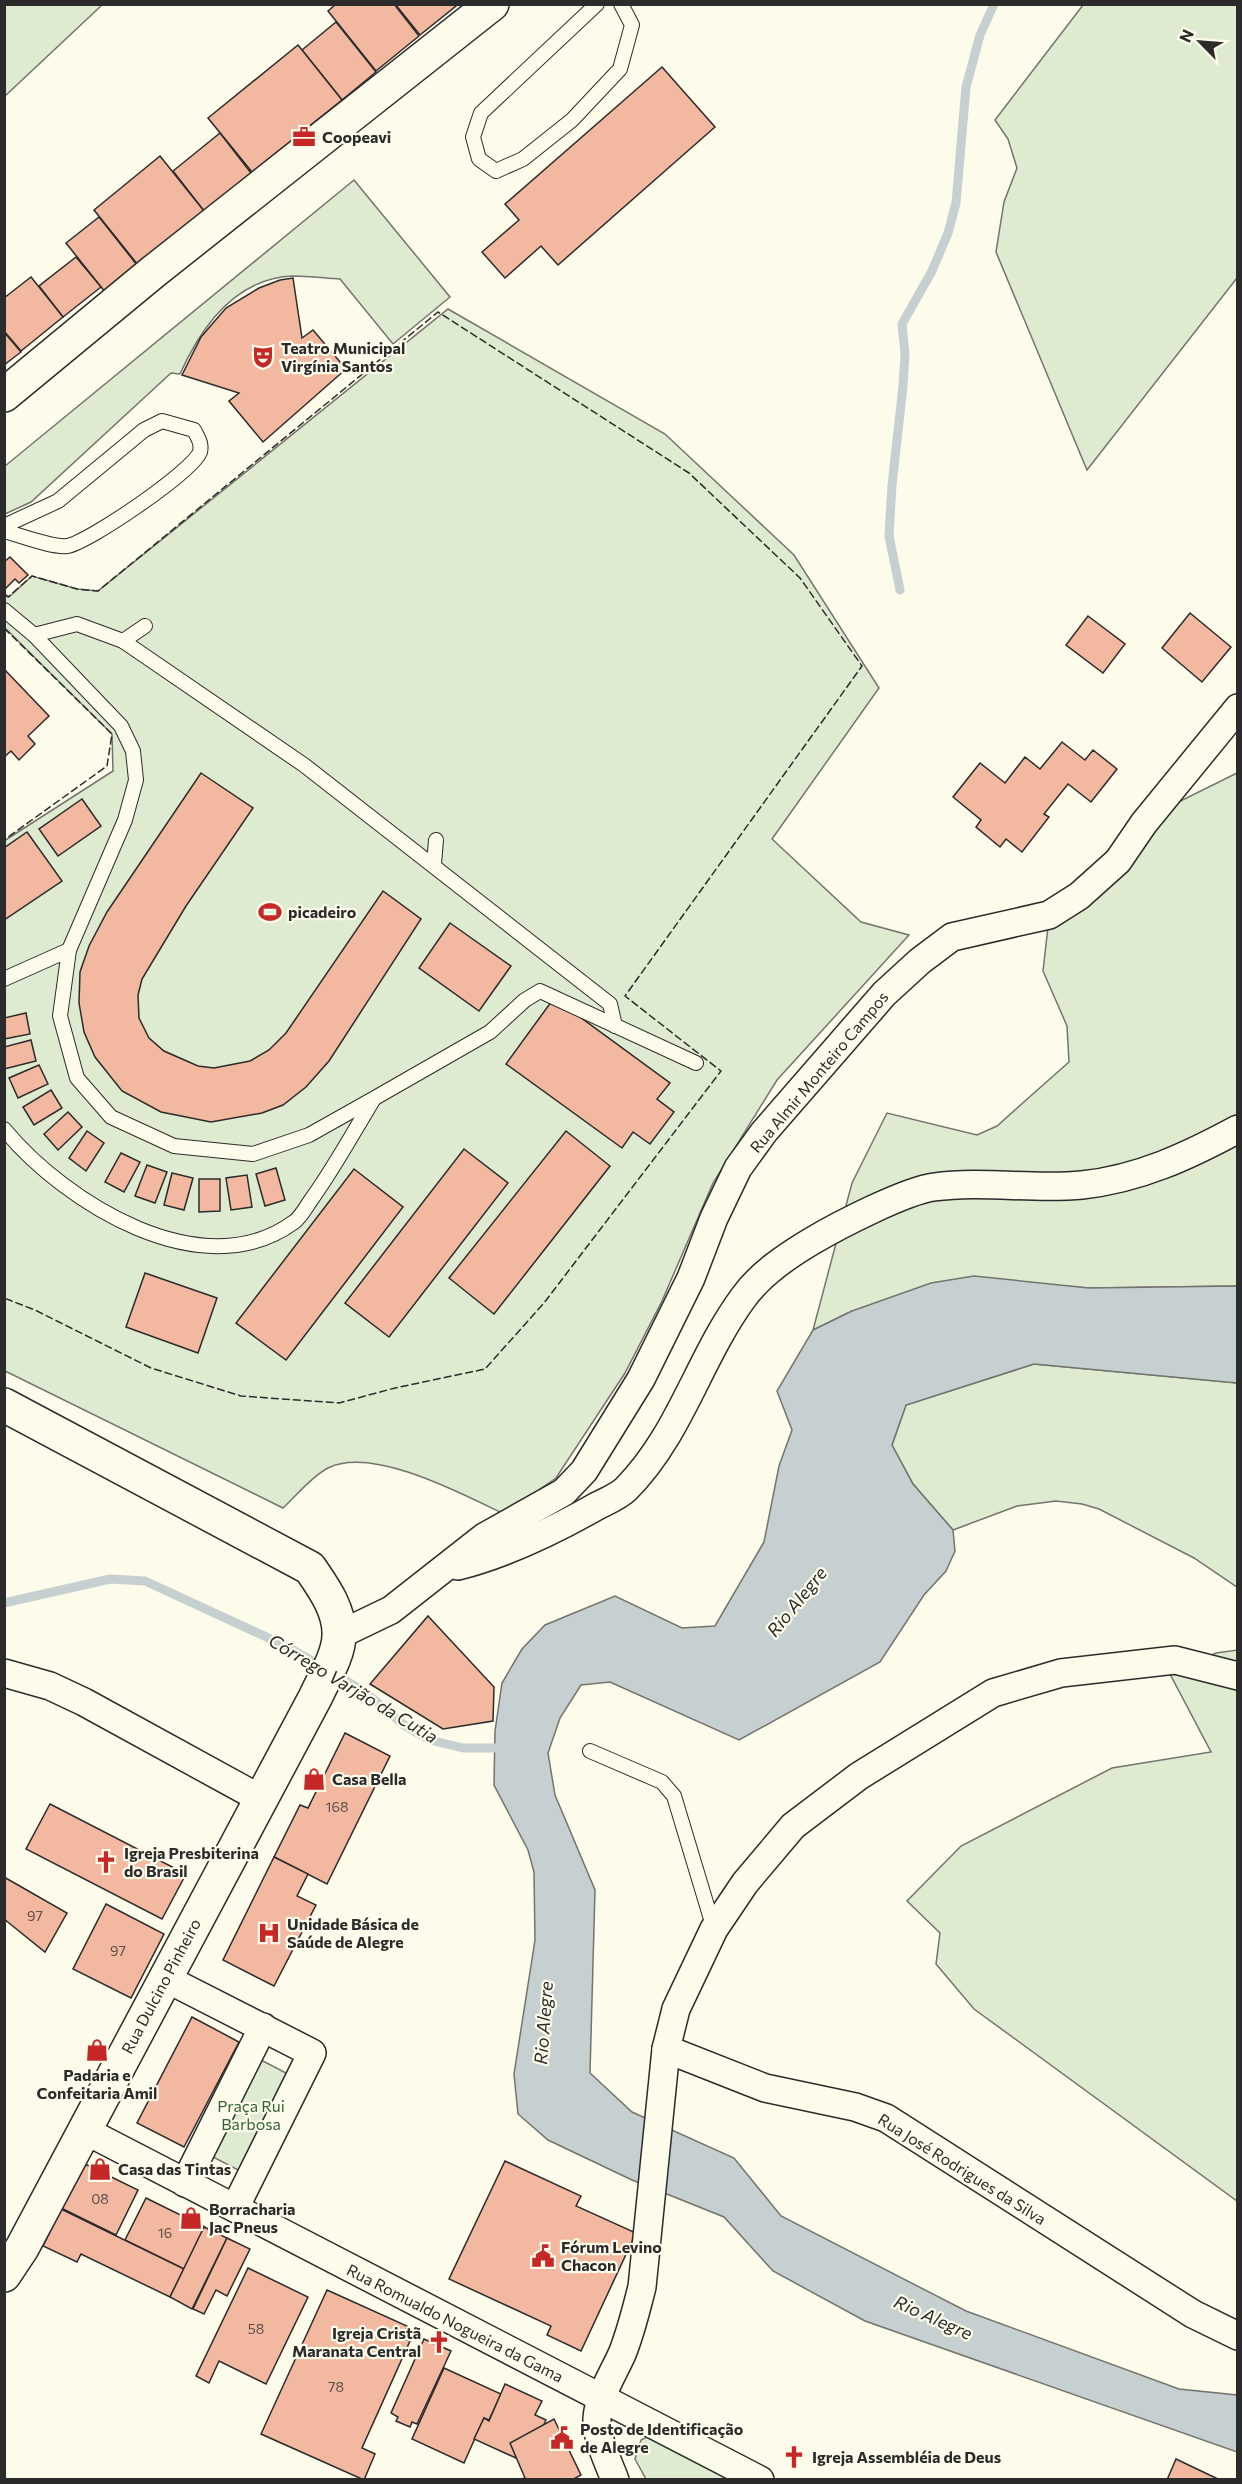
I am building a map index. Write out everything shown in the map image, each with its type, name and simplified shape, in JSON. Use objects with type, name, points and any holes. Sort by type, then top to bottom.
[{"type":"highway","points":[[4,395],[153,272],[492,4]]},
{"type":"highway","points":[[4,1405],[310,1568],[330,1595],[336,1648]]},
{"type":"highway","name":"Rua Dulcino Pinheiro","points":[[4,2275],[22,2248],[316,1696],[336,1648]]},
{"type":"street","name":"Rua Almir Monteiro Campos","points":[[336,1648],[391,1610],[439,1570],[484,1537],[564,1492],[584,1471],[641,1379],[668,1328],[714,1218],[738,1168],[764,1132],[884,994],[952,937],[1049,915],[1079,896],[1118,861],[1144,823],[1238,708]]},
{"type":"street","points":[[439,1570],[472,1563],[514,1546],[577,1517],[624,1491],[656,1451],[689,1398],[743,1297],[774,1266],[814,1240],[903,1196],[933,1187],[1081,1185],[1132,1177],[1193,1154],[1238,1129]]},
{"type":"street","points":[[615,2480],[601,2440],[597,2420],[601,2398],[623,2352],[642,2288],[666,2049],[676,2009],[714,1929],[745,1883],[793,1826],[859,1776],[993,1694],[1061,1673],[1175,1660],[1238,1677]]},
{"type":"street","points":[[4,1673],[50,1686],[84,1702],[261,1799]]},
{"type":"street","points":[[84,2130],[235,2208],[312,2053],[165,1978]]},
{"type":"street","points":[[185,2183],[263,2027]]},
{"type":"street","name":"Rua José Rodrigues da Silva","points":[[666,2049],[765,2088],[855,2107],[886,2118],[1193,2314],[1238,2336]]},
{"type":"street","name":"Rua Romualdo Nogueira da Gama","points":[[235,2208],[760,2480]]},
{"type":"lane","points":[[597,4],[481,113],[473,137],[479,159],[496,171],[524,159],[572,120],[620,69],[632,25],[621,4]]},
{"type":"lane","points":[[4,526],[58,501],[144,430],[162,421],[194,430],[201,442],[199,453],[183,472],[85,540],[65,547],[4,531]]},
{"type":"lane","points":[[4,610],[34,634],[121,726],[133,752],[136,780],[125,820],[69,950],[60,1016],[77,1078],[111,1118],[174,1146],[253,1154],[309,1135],[373,1099],[490,1032],[525,1000],[540,991],[696,1063]]},
{"type":"lane","points":[[34,634],[77,624],[123,641],[304,765],[434,864],[610,1004],[615,1026]]},
{"type":"lane","points":[[123,641],[145,626]]},
{"type":"lane","points":[[434,864],[436,840]]},
{"type":"lane","points":[[4,979],[69,950]]},
{"type":"lane","points":[[4,1129],[26,1155],[102,1212],[161,1237],[212,1247],[260,1241],[296,1221],[325,1181],[373,1099]]},
{"type":"lane","points":[[590,1750],[662,1782],[674,1796],[714,1929]]},
{"type":"green space","points":[[5,4],[102,4],[102,5],[5,96]]},
{"type":"green space","points":[[1083,5],[1238,5],[1237,278],[1087,470],[996,252],[1004,202],[1017,168],[1008,139],[995,120]]},
{"type":"green space","points":[[354,180],[450,297],[393,344],[340,279],[293,276],[273,279],[254,286],[238,295],[210,323],[198,339],[180,374],[171,373],[31,502],[5,514],[5,466]]},
{"type":"green space","points":[[448,309],[665,434],[794,555],[879,688],[772,839],[861,922],[909,935],[777,1080],[713,1183],[662,1301],[625,1373],[556,1478],[504,1514],[417,1475],[369,1463],[347,1463],[322,1472],[283,1508],[5,1371],[4,841],[113,771],[112,734],[5,628],[5,594],[9,597],[32,576],[77,589],[98,591]]},
{"type":"green space","points":[[1237,773],[1237,1286],[1089,1288],[1053,1286],[852,1311],[813,1330],[852,1183],[887,1113],[977,1135],[997,1126],[1069,1062],[1067,1026],[1043,971],[1048,927],[1140,821]]},
{"type":"green space","points":[[1034,1364],[1237,1383],[1237,1587],[1194,1558],[1099,1509],[1082,1504],[1056,1501],[1017,1506],[953,1530],[913,1484],[892,1445],[906,1405]]},
{"type":"green space","points":[[1237,1650],[1237,2201],[974,2009],[936,1964],[940,1933],[907,1901],[961,1846],[1112,1768],[1211,1752],[1170,1674],[1216,1653]]},
{"type":"green space","name":"Praça Rui Barbosa","points":[[261,2060],[290,2075],[240,2171],[211,2156]]},
{"type":"green space","points":[[651,2435],[744,2479],[646,2479],[635,2459],[641,2440]]},
{"type":"water","name":"Rio Alegre","points":[[974,1276],[1089,1288],[1237,1286],[1237,1383],[1034,1364],[906,1405],[892,1445],[913,1484],[953,1530],[955,1551],[946,1571],[924,1595],[880,1662],[739,1740],[610,1682],[581,1685],[560,1718],[548,1753],[555,1795],[595,1890],[590,2073],[632,2112],[734,2158],[781,2216],[966,2311],[1179,2389],[1237,2395],[1237,2452],[865,2321],[773,2271],[724,2217],[632,2180],[548,2140],[518,2114],[514,2074],[535,1940],[534,1872],[528,1850],[494,1785],[495,1731],[502,1683],[522,1649],[545,1625],[615,1596],[682,1628],[715,1626],[764,1542],[779,1466],[792,1430],[777,1391],[813,1330],[852,1311],[931,1283]]},
{"type":"building","points":[[336,4],[394,4],[419,36],[376,71],[328,11]]},
{"type":"building","points":[[395,4],[455,4],[456,6],[420,35]]},
{"type":"building","points":[[336,22],[376,72],[342,100],[302,50]]},
{"type":"building","points":[[298,45],[342,100],[252,172],[208,118]]},
{"type":"building","points":[[662,67],[715,127],[558,265],[541,246],[505,278],[482,252],[519,220],[505,204]]},
{"type":"building","points":[[220,133],[251,173],[204,211],[173,171]]},
{"type":"building","points":[[160,156],[204,211],[138,265],[94,210]]},
{"type":"building","points":[[99,217],[137,265],[105,292],[66,243]]},
{"type":"building","points":[[76,257],[101,287],[63,317],[39,286]]},
{"type":"building","points":[[31,277],[63,317],[21,351],[4,331],[4,298]]},
{"type":"building","name":"Teatro Municipal Virgínia Santos","points":[[293,278],[302,338],[313,330],[346,369],[263,442],[229,401],[239,393],[182,375],[201,337],[226,308],[259,288]]},
{"type":"building","points":[[4,332],[21,352],[4,365]]},
{"type":"building","points":[[10,557],[28,575],[19,583],[15,579],[5,589],[4,562]]},
{"type":"building","points":[[1190,613],[1231,647],[1202,682],[1162,648]]},
{"type":"building","points":[[1088,616],[1125,644],[1103,673],[1066,645]]},
{"type":"building","points":[[4,669],[49,716],[28,736],[35,744],[19,760],[11,751],[4,757]]},
{"type":"building","points":[[1062,742],[1085,760],[1093,750],[1117,769],[1091,802],[1068,784],[1044,814],[1049,817],[1022,852],[1006,839],[1000,847],[976,827],[981,820],[953,797],[980,763],[1005,783],[1025,757],[1040,769]]},
{"type":"building","points":[[201,773],[253,808],[186,906],[142,979],[138,995],[139,1018],[149,1038],[164,1051],[198,1066],[214,1068],[250,1061],[269,1050],[286,1033],[383,891],[421,919],[329,1061],[306,1087],[283,1105],[262,1113],[211,1122],[161,1112],[122,1091],[95,1057],[84,1032],[79,1003],[80,972],[89,946],[107,912]]},
{"type":"building","points":[[82,799],[101,826],[58,856],[39,829]]},
{"type":"building","points":[[27,832],[62,881],[4,920],[4,848]]},
{"type":"building","points":[[450,923],[511,966],[479,1011],[419,968]]},
{"type":"building","points":[[554,998],[670,1083],[657,1099],[674,1112],[650,1144],[633,1132],[622,1148],[506,1064]]},
{"type":"building","points":[[26,1013],[30,1034],[4,1039],[4,1018]]},
{"type":"building","points":[[31,1040],[36,1061],[4,1069],[4,1047]]},
{"type":"building","points":[[39,1065],[48,1084],[18,1098],[9,1078]]},
{"type":"building","points":[[51,1090],[62,1108],[34,1125],[23,1107]]},
{"type":"building","points":[[68,1112],[82,1127],[58,1150],[44,1134]]},
{"type":"building","points":[[87,1131],[104,1143],[86,1171],[69,1158]]},
{"type":"building","points":[[566,1131],[610,1166],[494,1314],[449,1278]]},
{"type":"building","points":[[464,1149],[508,1183],[389,1337],[345,1303]]},
{"type":"building","points":[[121,1153],[140,1162],[124,1192],[105,1182]]},
{"type":"building","points":[[147,1165],[167,1172],[155,1203],[135,1196]]},
{"type":"building","points":[[276,1168],[285,1200],[265,1206],[256,1174]]},
{"type":"building","points":[[354,1169],[403,1207],[286,1360],[236,1323]]},
{"type":"building","points":[[172,1173],[193,1178],[184,1210],[164,1205]]},
{"type":"building","points":[[247,1175],[252,1207],[231,1210],[226,1178]]},
{"type":"building","points":[[199,1179],[220,1179],[220,1211],[199,1212]]},
{"type":"building","points":[[145,1273],[217,1298],[198,1353],[126,1327]]},
{"type":"building","points":[[428,1616],[494,1687],[493,1721],[443,1729],[370,1684]]},
{"type":"building","points":[[345,1733],[390,1756],[327,1884],[274,1857],[300,1805],[308,1808]]},
{"type":"building","name":"Igreja Presbiterina do Brasil","points":[[50,1804],[186,1874],[162,1919],[26,1849]]},
{"type":"building","name":"Unidade Básica de Saúde de Alegre","points":[[274,1857],[308,1874],[297,1896],[316,1905],[274,1986],[223,1960]]},
{"type":"building","points":[[4,1877],[67,1913],[45,1952],[4,1919]]},
{"type":"building","points":[[106,1904],[164,1934],[131,1998],[73,1969]]},
{"type":"building","points":[[192,2017],[239,2042],[184,2147],[137,2123]]},
{"type":"building","name":"Fórum Levino Chacon","points":[[505,2161],[581,2196],[576,2206],[636,2233],[581,2351],[547,2335],[551,2326],[449,2279]]},
{"type":"building","points":[[83,2163],[138,2190],[116,2235],[61,2208]]},
{"type":"building","points":[[146,2198],[205,2227],[184,2269],[125,2240]]},
{"type":"building","points":[[61,2209],[184,2269],[170,2297],[81,2254],[77,2262],[43,2246]]},
{"type":"building","points":[[204,2227],[227,2238],[192,2309],[170,2297]]},
{"type":"building","points":[[227,2238],[250,2249],[227,2296],[216,2290],[204,2314],[193,2309]]},
{"type":"building","points":[[248,2268],[308,2297],[266,2384],[219,2361],[209,2383],[196,2376]]},
{"type":"building","points":[[327,2290],[407,2326],[402,2337],[410,2341],[362,2448],[375,2454],[364,2480],[261,2434]]},
{"type":"building","points":[[424,2339],[451,2351],[417,2424],[412,2422],[410,2427],[396,2421],[398,2417],[391,2413]]},
{"type":"building","points":[[444,2368],[501,2394],[489,2420],[484,2418],[464,2463],[412,2439]]},
{"type":"building","points":[[505,2384],[542,2401],[535,2415],[546,2420],[527,2463],[474,2439],[484,2418],[489,2421]]},
{"type":"building","points":[[554,2419],[581,2475],[572,2480],[518,2480],[525,2478],[510,2443]]},
{"type":"building","points":[[1176,2459],[1220,2480],[1167,2480]]},
{"type":"waterway","points":[[900,590],[889,536],[905,354],[902,324],[932,271],[948,233],[956,203],[966,87],[980,35],[994,4]]},
{"type":"waterway","name":"Córrego Varjão da Cutia","points":[[4,1603],[110,1579],[145,1581],[288,1647],[365,1692],[404,1725],[430,1740],[463,1748],[504,1748]]},
{"type":"fence","points":[[4,594],[8,597],[32,576],[77,589],[98,591],[438,312],[689,473],[800,578],[862,666],[625,996],[721,1071],[544,1303],[485,1369],[395,1388],[339,1403],[241,1396],[151,1368],[35,1310],[4,1298]]},
{"type":"fence","points":[[4,628],[112,734],[107,766],[4,840]]},
{"type":"place","name":"Coopeavi","points":[[304,137]]},
{"type":"place","name":"Teatro Municipal Virgínia Santos","points":[[263,357]]},
{"type":"place","name":"picadeiro","points":[[270,912]]},
{"type":"place","name":"Casa Bella","points":[[314,1779]]},
{"type":"place","name":"Igreja Presbiterina do Brasil","points":[[106,1862]]},
{"type":"place","name":"Unidade Básica de Saúde de Alegre","points":[[269,1933]]},
{"type":"place","name":"Padaria e Confeitaria Amil","points":[[97,2050]]},
{"type":"place","name":"Casa das Tintas","points":[[100,2169]]},
{"type":"place","name":"Borracharia Jac Pneus","points":[[191,2218]]},
{"type":"place","name":"Fórum Levino Chacon","points":[[543,2256]]},
{"type":"place","name":"Igreja Cristã Maranata Central","points":[[439,2342]]},
{"type":"place","name":"Posto de Identificação de Alegre","points":[[562,2438]]},
{"type":"place","name":"Igreja Assembléia de Deus","points":[[794,2457]]}]
